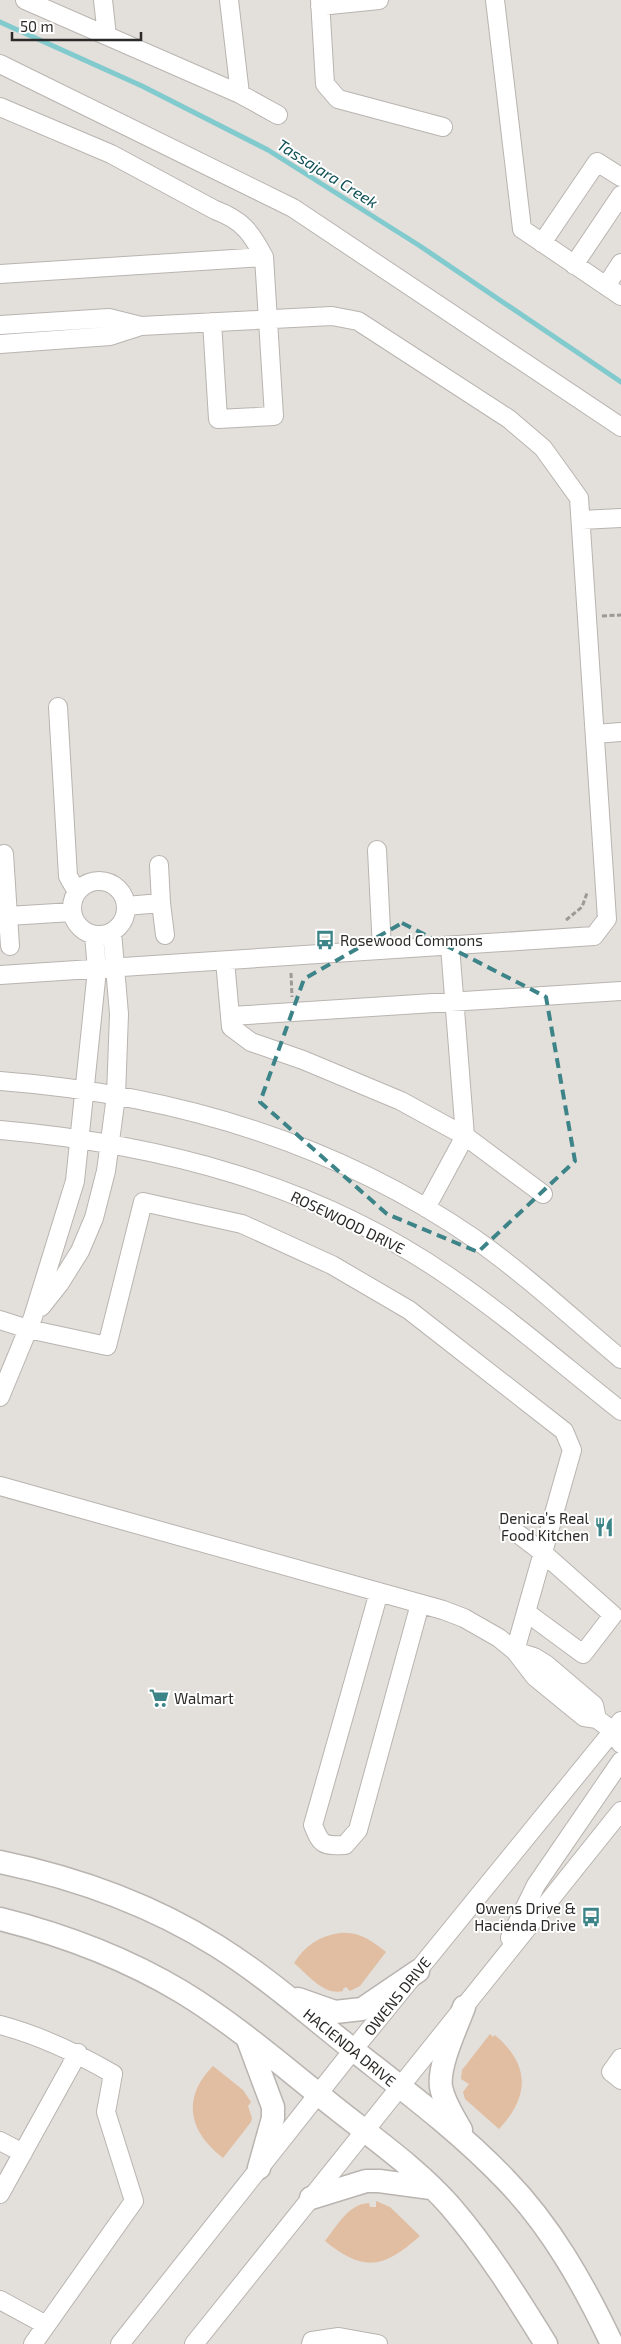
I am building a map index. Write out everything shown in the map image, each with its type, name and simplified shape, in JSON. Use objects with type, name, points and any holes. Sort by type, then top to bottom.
[{"type":"main road","name":"HACIENDA DRIVE","points":[[0,1862],[49,1872],[109,1892],[165,1916],[216,1946],[283,1994],[471,2146],[506,2180],[544,2225],[575,2272],[612,2344]]},
{"type":"main road","points":[[0,1919],[84,1944],[135,1966],[183,1993],[318,2094],[364,2130],[450,2206],[480,2244],[546,2344]]},
{"type":"main road","points":[[283,1994],[335,2012],[347,2012],[362,2009],[418,1971]]},
{"type":"main road","points":[[464,2007],[441,2073],[441,2088],[447,2105],[471,2146]]},
{"type":"main road","points":[[248,2040],[273,2107],[273,2118],[259,2168]]},
{"type":"main road","points":[[311,2198],[366,2181],[379,2180],[431,2188]]},
{"type":"street","points":[[25,0],[60,8],[107,36],[240,94],[278,115]]},
{"type":"street","points":[[103,0],[107,36]]},
{"type":"street","points":[[230,0],[240,94]]},
{"type":"street","points":[[379,0],[320,3],[325,84],[338,99],[443,127]]},
{"type":"street","points":[[495,0],[522,229],[621,296]]},
{"type":"street","points":[[0,64],[293,208],[621,427]]},
{"type":"street","points":[[0,107],[111,154],[215,210],[232,217],[252,234],[264,257],[274,416],[218,420],[212,322]]},
{"type":"street","points":[[542,243],[597,162],[621,176]]},
{"type":"street","points":[[574,265],[621,195]]},
{"type":"street","points":[[0,274],[264,257]]},
{"type":"street","points":[[606,286],[621,263]]},
{"type":"street","points":[[0,344],[110,336],[141,326],[332,316],[358,321],[509,419],[544,448],[579,498],[607,919],[594,936],[0,975]]},
{"type":"street","points":[[0,325],[109,318],[141,326]]},
{"type":"street","points":[[580,520],[621,518]]},
{"type":"street","points":[[58,707],[68,876],[77,892]]},
{"type":"street","points":[[596,734],[621,732]]},
{"type":"street","points":[[376,850],[382,950]]},
{"type":"street","points":[[4,854],[10,946]]},
{"type":"street","points":[[159,865],[165,935]]},
{"type":"street","points":[[94,882],[114,885],[121,892],[126,906],[123,922],[103,934],[84,931],[76,923],[72,912],[77,892],[84,885],[94,882]]},
{"type":"street","points":[[126,906],[161,904]]},
{"type":"street","points":[[8,916],[72,912]]},
{"type":"street","points":[[0,1397],[30,1323],[76,1181],[85,1091],[105,969],[103,934]]},
{"type":"street","points":[[426,1208],[465,1136],[450,946]]},
{"type":"street","points":[[225,961],[231,1027],[251,1042],[304,1060],[401,1101],[465,1136],[543,1194]]},
{"type":"street","points":[[30,1323],[60,1283],[80,1251],[90,1226],[106,1171],[116,1096],[119,1014],[118,987],[105,969]]},
{"type":"street","points":[[231,1016],[454,1000],[621,991]]},
{"type":"street","points":[[0,1081],[148,1101],[260,1130],[366,1175],[409,1197],[476,1240],[621,1359]]},
{"type":"street","name":"ROSEWOOD DRIVE","points":[[0,1130],[48,1134],[175,1156],[245,1177],[311,1200],[388,1239],[448,1276],[621,1411]]},
{"type":"street","points":[[0,1320],[30,1323],[107,1346],[143,1202],[242,1224],[332,1264],[409,1310],[564,1431],[572,1450],[515,1651]]},
{"type":"street","points":[[0,1486],[379,1592],[464,1618],[482,1627],[515,1651],[535,1677],[577,1712],[584,1717],[597,1719],[618,1732]]},
{"type":"street","points":[[509,1527],[542,1552],[613,1614],[583,1654],[526,1612]]},
{"type":"street","points":[[379,1592],[313,1824],[319,1840],[327,1845],[345,1845],[358,1830],[420,1604]]},
{"type":"street","name":"OWENS DRIVE","points":[[120,2344],[353,2050],[618,1732]]},
{"type":"street","points":[[496,1967],[536,1885],[621,1761]]},
{"type":"street","points":[[194,2344],[621,1811]]},
{"type":"street","points":[[0,2025],[26,2032],[78,2053],[113,2074],[106,2112],[134,2201],[33,2344]]},
{"type":"street","points":[[0,2194],[78,2053]]},
{"type":"street","points":[[621,2058],[611,2072],[621,2080]]},
{"type":"street","points":[[0,2140],[23,2153]]},
{"type":"street","points":[[0,2300],[46,2325]]},
{"type":"street","points":[[310,2344],[312,2341],[339,2337],[378,2344]]},
{"type":"path","points":[[562,921],[569,919],[582,906],[589,889]]},
{"type":"highlighted area","points":[[402,923],[546,997],[575,1161],[478,1252],[387,1214],[260,1102],[304,979]]},
{"type":"shaded area","points":[[340,1933],[359,1935],[386,1952],[360,1986],[350,1991],[346,1987],[343,1991],[336,1992],[316,1983],[294,1963],[308,1947],[319,1939]]},
{"type":"shaded area","points":[[490,2034],[493,2037],[495,2035],[515,2058],[520,2069],[522,2081],[521,2093],[516,2105],[499,2129],[465,2099],[463,2092],[469,2084],[461,2079],[462,2070]]},
{"type":"shaded area","points":[[213,2066],[243,2090],[251,2102],[248,2106],[252,2118],[251,2122],[223,2158],[211,2148],[203,2137],[196,2126],[193,2114],[196,2090]]},
{"type":"shaded area","points":[[376,2201],[390,2207],[420,2236],[395,2255],[374,2262],[363,2262],[351,2258],[325,2241],[344,2217],[355,2207],[369,2203],[370,2207],[376,2207]]},
{"type":"waterway","name":"Tassajara Creek","points":[[0,22],[142,86],[268,150],[420,246],[621,382]]},
{"type":"place","name":"Rosewood Commons","points":[[325,940]]},
{"type":"place","name":"Denica’s Real Food Kitchen","points":[[604,1527]]},
{"type":"place","name":"Walmart","points":[[159,1698]]},
{"type":"place","name":"Owens Drive & Hacienda Drive","points":[[591,1917]]}]
